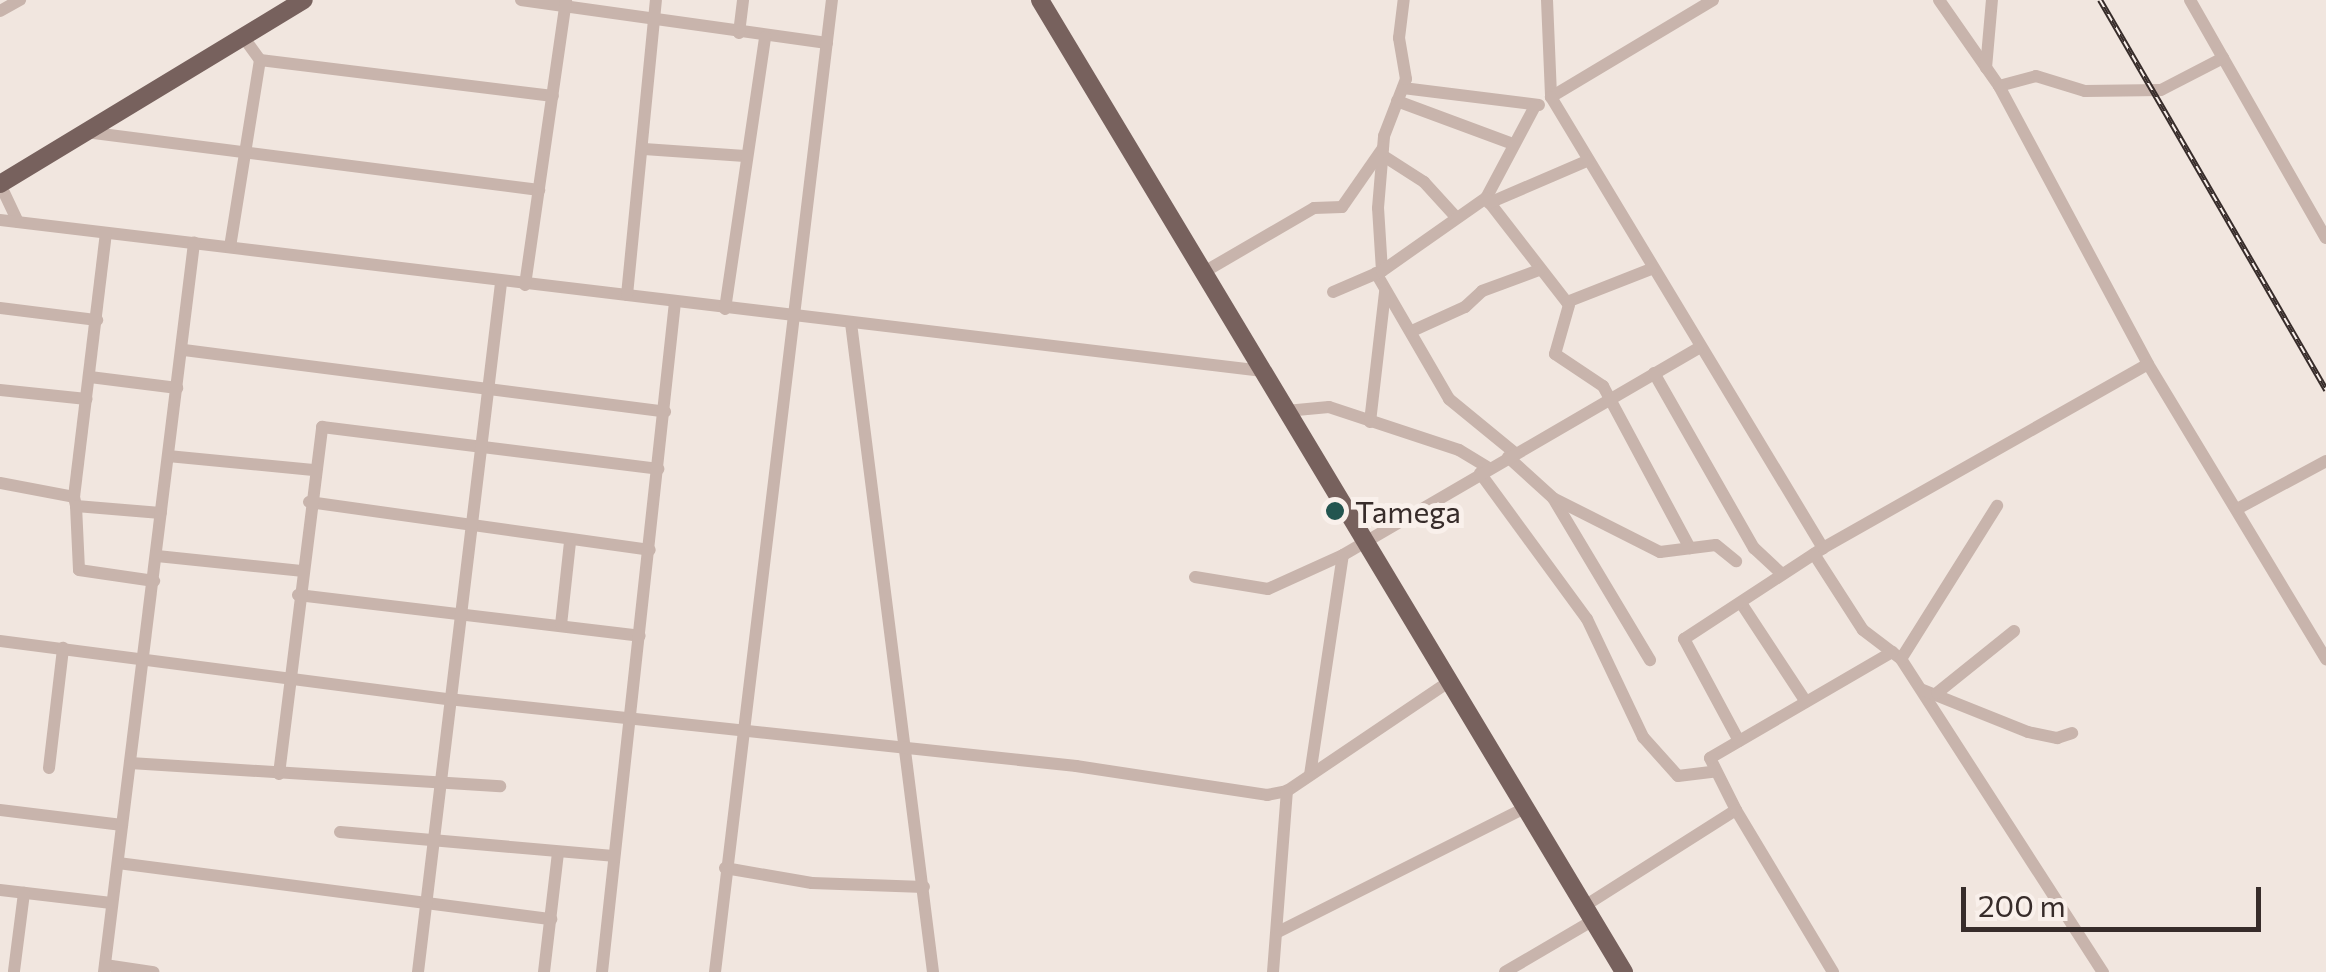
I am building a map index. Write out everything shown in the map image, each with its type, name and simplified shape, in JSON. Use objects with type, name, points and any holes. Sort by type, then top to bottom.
[{"type":"main road","points":[[0,184],[26,163],[304,0]]},
{"type":"main road","points":[[1040,0],[1624,972]]},
{"type":"main road","points":[[0,170],[26,163]]},
{"type":"street","points":[[0,12],[20,0]]},
{"type":"street","points":[[521,0],[565,3],[765,38],[827,43]]},
{"type":"street","points":[[627,295],[656,0]]},
{"type":"street","points":[[740,33],[743,0]]},
{"type":"street","points":[[714,972],[832,0]]},
{"type":"street","points":[[1404,0],[1400,95],[1382,152],[1379,272],[1385,292],[1455,406],[1512,455],[1553,498],[1650,660]]},
{"type":"street","points":[[1548,0],[1551,99],[1586,161],[1863,630],[1896,655],[1930,692],[2102,972]]},
{"type":"street","points":[[1400,95],[1536,106],[1713,0]]},
{"type":"street","points":[[1939,0],[1999,86],[2148,364],[2326,658]]},
{"type":"street","points":[[1986,68],[1992,0]]},
{"type":"street","points":[[2190,0],[2326,238]]},
{"type":"street","points":[[524,285],[565,3]]},
{"type":"street","points":[[230,247],[260,60],[244,38]]},
{"type":"street","points":[[725,308],[765,38]]},
{"type":"street","points":[[1999,86],[2036,76],[2085,90],[2152,91],[2223,58]]},
{"type":"street","points":[[260,60],[553,96]]},
{"type":"street","points":[[1400,95],[1513,144]]},
{"type":"street","points":[[1487,200],[1536,106]]},
{"type":"street","points":[[83,131],[539,190]]},
{"type":"street","points":[[644,149],[745,156]]},
{"type":"street","points":[[1204,272],[1314,208],[1342,206],[1382,152]]},
{"type":"street","points":[[1382,152],[1424,182],[1456,217]]},
{"type":"street","points":[[1333,292],[1379,272],[1456,217],[1487,200],[1586,161]]},
{"type":"street","points":[[0,184],[18,222]]},
{"type":"street","points":[[1487,200],[1567,302]]},
{"type":"street","points":[[0,220],[1264,372]]},
{"type":"street","points":[[106,234],[75,501],[79,570],[154,582]]},
{"type":"street","points":[[153,972],[104,969],[184,350],[194,243]]},
{"type":"street","points":[[1567,302],[1651,269]]},
{"type":"street","points":[[1412,332],[1465,307],[1482,290],[1539,270]]},
{"type":"street","points":[[418,972],[458,610],[501,283]]},
{"type":"street","points":[[1370,422],[1385,292]]},
{"type":"street","points":[[602,972],[675,302]]},
{"type":"street","points":[[1567,302],[1553,349],[1591,374],[1610,398],[1690,548]]},
{"type":"street","points":[[0,308],[97,320]]},
{"type":"street","points":[[850,323],[933,972]]},
{"type":"street","points":[[1195,577],[1268,589],[1343,556],[1364,540],[1697,349]]},
{"type":"street","points":[[184,350],[665,412]]},
{"type":"street","points":[[1739,741],[1682,644],[1819,551],[2148,364]]},
{"type":"street","points":[[1654,373],[1754,548],[1782,574]]},
{"type":"street","points":[[90,377],[178,388]]},
{"type":"street","points":[[0,390],[87,399]]},
{"type":"street","points":[[1286,411],[1318,405],[1458,450],[1484,471],[1587,619],[1644,737],[1678,776],[1713,772]]},
{"type":"street","points":[[279,774],[320,432],[328,426],[658,469]]},
{"type":"street","points":[[168,456],[313,470]]},
{"type":"street","points":[[2237,508],[2326,461]]},
{"type":"street","points":[[0,483],[75,501],[162,513]]},
{"type":"street","points":[[1553,498],[1660,552],[1716,544],[1736,560]]},
{"type":"street","points":[[309,502],[468,530],[650,550]]},
{"type":"street","points":[[1833,972],[1713,772],[1710,758],[1896,655],[1997,506]]},
{"type":"street","points":[[561,624],[570,542]]},
{"type":"street","points":[[157,556],[301,572]]},
{"type":"street","points":[[1310,775],[1343,556]]},
{"type":"street","points":[[298,595],[458,610],[640,636]]},
{"type":"street","points":[[1741,603],[1806,702]]},
{"type":"street","points":[[1930,692],[2014,631]]},
{"type":"street","points":[[0,641],[143,656],[448,699],[1076,766],[1267,796],[1288,790],[1450,681]]},
{"type":"street","points":[[49,768],[63,648]]},
{"type":"street","points":[[1930,692],[2028,732],[2058,738],[2072,733]]},
{"type":"street","points":[[130,763],[500,786]]},
{"type":"street","points":[[1273,972],[1288,790]]},
{"type":"street","points":[[1278,932],[1525,808]]},
{"type":"street","points":[[0,810],[122,825]]},
{"type":"street","points":[[1505,972],[1736,810]]},
{"type":"street","points":[[340,832],[431,844],[613,856]]},
{"type":"street","points":[[544,972],[558,853]]},
{"type":"street","points":[[118,863],[551,920]]},
{"type":"street","points":[[725,868],[812,882],[924,887]]},
{"type":"street","points":[[0,890],[111,903]]},
{"type":"street","points":[[0,969],[16,972],[24,893]]},
{"type":"railway","points":[[2100,0],[2326,390]]},
{"type":"place","name":"Tamega","points":[[1335,511]]}]
